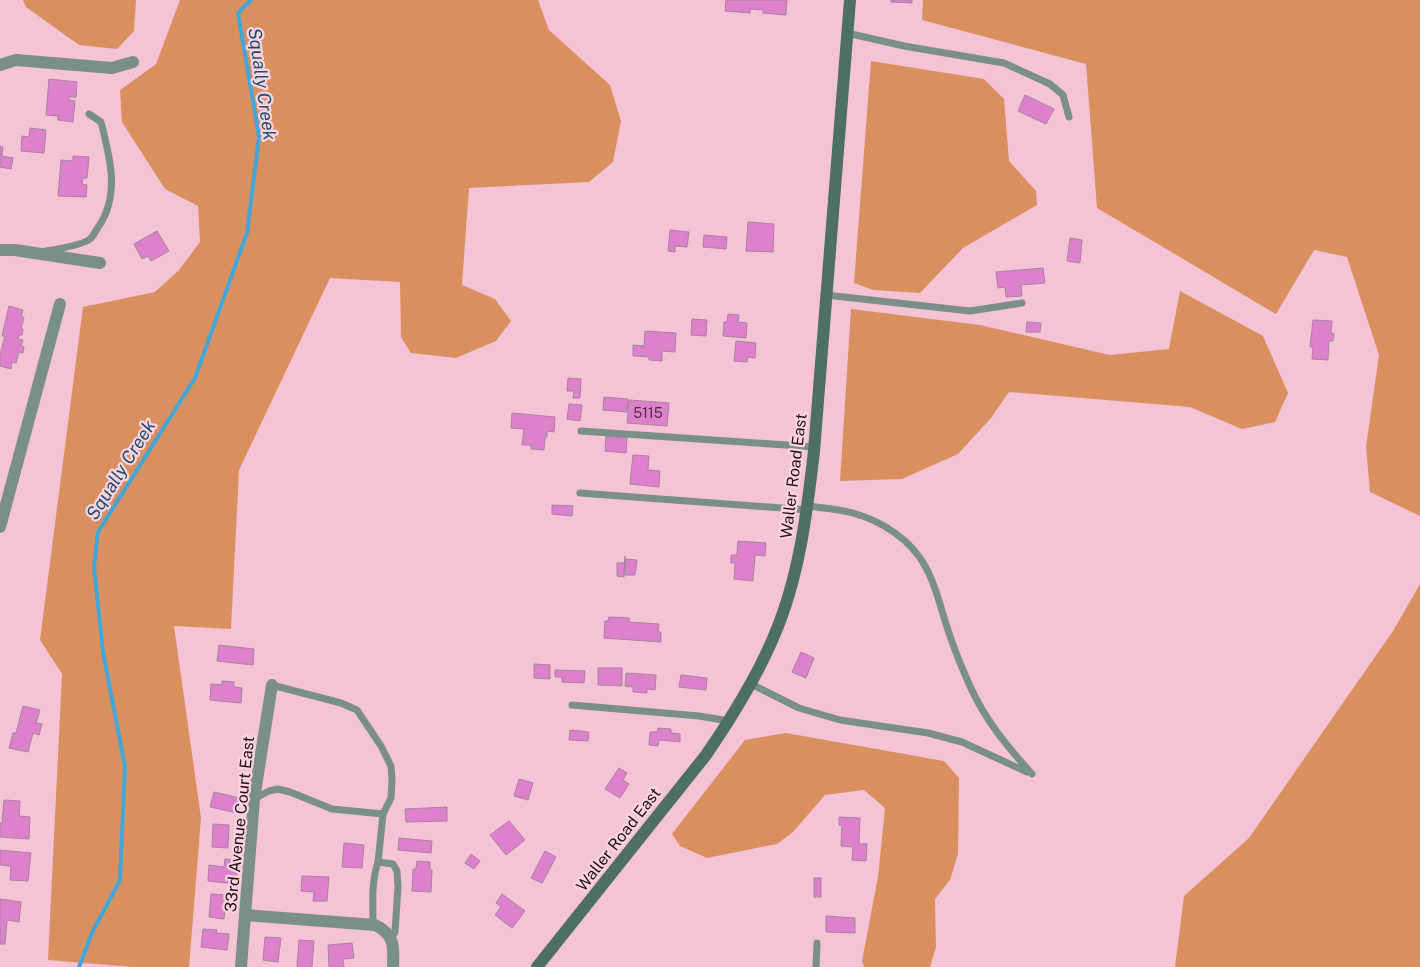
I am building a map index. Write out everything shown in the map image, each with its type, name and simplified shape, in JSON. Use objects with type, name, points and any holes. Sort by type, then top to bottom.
[{"type":"street","name":"Waller Road East","points":[[537,967],[706,755],[729,721],[751,684],[775,634],[790,591],[808,508],[815,448],[850,0]]},
{"type":"street","points":[[0,65],[16,60],[112,68],[133,62]]},
{"type":"street","points":[[0,250],[30,252],[100,263]]},
{"type":"street","points":[[0,526],[60,304]]},
{"type":"street","name":"33rd Avenue Court East","points":[[241,967],[254,799],[272,685]]},
{"type":"street","points":[[245,915],[373,925],[383,929],[390,937],[393,967]]},
{"type":"lane","points":[[847,33],[904,46],[1004,63],[1050,84],[1063,95],[1070,117]]},
{"type":"lane","points":[[30,252],[65,249],[90,239],[102,222],[111,200],[111,172],[101,122],[89,114]]},
{"type":"lane","points":[[826,294],[970,311],[1022,303]]},
{"type":"lane","points":[[581,431],[815,448]]},
{"type":"lane","points":[[580,493],[808,508],[853,513],[876,521],[898,535],[914,549],[925,565],[969,685],[992,727],[1032,774],[962,742],[928,733],[840,720],[799,708],[751,684]]},
{"type":"lane","points":[[272,685],[341,702],[356,710],[381,746],[391,766],[391,798],[383,814],[378,862],[373,885],[373,925]]},
{"type":"lane","points":[[572,705],[699,716],[729,721]]},
{"type":"lane","points":[[254,799],[269,791],[278,789],[332,809],[383,814]]},
{"type":"lane","points":[[378,862],[393,864],[398,871],[398,909],[395,932],[390,937]]},
{"type":"lane","points":[[816,967],[817,944]]},
{"type":"shaded area","points":[[23,0],[136,0],[134,31],[117,49],[79,45],[26,7]]},
{"type":"shaded area","points":[[180,0],[538,0],[549,30],[610,85],[621,121],[613,162],[589,182],[469,188],[462,285],[495,299],[511,321],[496,341],[456,358],[411,353],[401,337],[400,282],[330,278],[239,470],[231,629],[174,626],[201,818],[189,967],[133,967],[48,960],[62,674],[40,640],[83,307],[155,292],[179,270],[200,242],[198,206],[165,189],[122,122],[120,90],[156,64]]},
{"type":"shaded area","points":[[923,0],[1420,0],[1420,516],[1370,492],[1366,447],[1379,355],[1347,257],[1314,250],[1276,314],[1097,208],[1086,64],[922,20]]},
{"type":"shaded area","points":[[871,61],[984,79],[1004,99],[1009,161],[1036,191],[1037,205],[963,248],[920,293],[873,290],[854,283]]},
{"type":"shaded area","points":[[1180,291],[1263,336],[1288,393],[1275,422],[1242,429],[1190,407],[1009,392],[991,418],[958,454],[902,479],[840,481],[851,309],[980,325],[1110,355],[1169,349]]},
{"type":"shaded area","points":[[1420,584],[1420,967],[1175,967],[1184,896],[1249,838],[1393,631]]},
{"type":"shaded area","points":[[786,733],[944,761],[959,778],[958,854],[950,880],[935,899],[936,947],[930,967],[864,967],[862,961],[878,877],[885,808],[864,790],[825,795],[793,832],[777,844],[707,858],[680,846],[672,834],[745,740]]},
{"type":"building","points":[[726,0],[787,0],[786,15],[763,13],[763,10],[750,9],[750,13],[725,11]]},
{"type":"building","points":[[891,0],[912,0],[912,3],[891,2]]},
{"type":"building","points":[[49,79],[77,82],[76,97],[69,97],[69,100],[75,101],[73,122],[58,120],[58,116],[46,115]]},
{"type":"building","points":[[1025,95],[1054,109],[1046,124],[1018,111]]},
{"type":"building","points":[[30,128],[46,130],[44,153],[21,151],[22,136],[29,137]]},
{"type":"building","points":[[0,146],[3,147],[2,156],[13,158],[11,169],[0,167]]},
{"type":"building","points":[[73,156],[89,157],[87,178],[83,178],[82,184],[87,185],[86,197],[58,196],[61,160],[73,161]]},
{"type":"building","points":[[748,222],[774,224],[773,252],[746,251]]},
{"type":"building","points":[[670,230],[689,232],[687,247],[675,246],[675,252],[668,251]]},
{"type":"building","points":[[157,231],[169,251],[151,261],[148,256],[142,259],[134,244]]},
{"type":"building","points":[[704,235],[727,237],[726,249],[703,247]]},
{"type":"building","points":[[1070,238],[1082,240],[1080,263],[1067,261]]},
{"type":"building","points":[[1043,268],[1045,283],[1021,285],[1022,296],[1006,297],[1005,287],[998,288],[996,272]]},
{"type":"building","points":[[9,306],[23,310],[21,317],[24,317],[21,329],[23,329],[22,335],[19,335],[18,339],[23,340],[21,346],[24,347],[23,353],[19,352],[16,363],[12,362],[11,369],[0,366],[0,355],[5,336],[2,336]]},
{"type":"building","points":[[728,314],[739,315],[738,322],[747,323],[746,338],[723,336],[724,322],[727,322]]},
{"type":"building","points":[[692,319],[707,320],[706,336],[691,335]]},
{"type":"building","points":[[1313,320],[1332,321],[1331,333],[1334,334],[1333,341],[1329,341],[1328,360],[1312,359],[1313,347],[1310,347]]},
{"type":"building","points":[[1027,322],[1041,323],[1040,332],[1026,332]]},
{"type":"building","points":[[645,331],[676,333],[675,352],[662,351],[662,361],[649,360],[649,357],[633,356],[633,345],[644,346]]},
{"type":"building","points":[[736,341],[756,343],[755,358],[748,357],[747,362],[734,361]]},
{"type":"building","points":[[568,378],[581,379],[580,398],[573,398],[574,391],[567,391]]},
{"type":"building","points":[[604,397],[628,399],[627,412],[603,410]]},
{"type":"building","points":[[629,400],[669,403],[667,426],[627,423]]},
{"type":"building","points":[[569,404],[582,405],[580,421],[567,419]]},
{"type":"building","points":[[512,413],[555,417],[554,432],[547,431],[544,450],[531,449],[531,445],[522,445],[524,429],[511,428]]},
{"type":"building","points":[[606,436],[627,438],[626,453],[605,451]]},
{"type":"building","points":[[633,455],[649,456],[648,470],[660,471],[659,487],[630,484]]},
{"type":"building","points":[[552,505],[573,506],[572,516],[552,514]]},
{"type":"building","points":[[738,541],[766,543],[765,556],[755,555],[753,581],[734,579],[735,563],[731,563],[731,555],[737,555]]},
{"type":"building","points":[[626,559],[637,560],[635,575],[625,575]]},
{"type":"building","points":[[617,563],[625,563],[624,577],[617,576]]},
{"type":"building","points":[[609,617],[629,618],[629,622],[659,624],[658,632],[661,632],[661,642],[604,638],[605,621],[608,621]]},
{"type":"building","points":[[219,645],[254,649],[253,665],[217,661]]},
{"type":"building","points":[[801,652],[814,658],[806,678],[792,672]]},
{"type":"building","points":[[534,664],[550,665],[550,679],[534,678]]},
{"type":"building","points":[[598,668],[622,668],[622,686],[598,685]]},
{"type":"building","points":[[555,670],[585,671],[584,683],[562,682],[562,677],[555,677]]},
{"type":"building","points":[[626,673],[656,675],[655,690],[647,689],[647,693],[633,692],[633,687],[625,686]]},
{"type":"building","points":[[681,675],[707,678],[706,690],[679,687]]},
{"type":"building","points":[[222,681],[234,682],[234,687],[242,688],[241,703],[210,700],[211,684],[222,685]]},
{"type":"building","points":[[23,706],[40,710],[36,723],[42,724],[39,735],[33,733],[28,752],[9,748],[13,733],[16,733]]},
{"type":"building","points":[[658,728],[671,729],[671,733],[680,734],[680,742],[659,740],[658,746],[649,745],[650,732],[657,732]]},
{"type":"building","points":[[570,730],[589,732],[588,741],[569,740]]},
{"type":"building","points":[[619,768],[627,773],[623,780],[629,784],[620,798],[605,789]]},
{"type":"building","points":[[519,779],[533,783],[528,800],[514,796]]},
{"type":"building","points":[[214,792],[240,798],[237,813],[210,807]]},
{"type":"building","points":[[4,800],[20,801],[19,816],[30,817],[29,839],[0,837],[0,823],[2,823]]},
{"type":"building","points":[[447,807],[447,821],[406,822],[405,809]]},
{"type":"building","points":[[839,817],[860,818],[859,844],[867,844],[866,861],[852,860],[853,847],[841,846],[842,825],[839,825]]},
{"type":"building","points":[[509,821],[525,840],[506,855],[490,835]]},
{"type":"building","points":[[213,824],[229,825],[228,848],[212,847]]},
{"type":"building","points":[[399,838],[432,841],[431,853],[398,850]]},
{"type":"building","points":[[344,843],[364,845],[362,868],[342,867]]},
{"type":"building","points":[[0,850],[31,853],[28,881],[10,880],[11,866],[0,865]]},
{"type":"building","points":[[545,851],[556,857],[542,883],[531,878]]},
{"type":"building","points":[[471,854],[480,861],[474,869],[465,863]]},
{"type":"building","points":[[225,859],[234,860],[233,868],[237,868],[236,884],[208,881],[209,865],[224,867]]},
{"type":"building","points":[[417,861],[430,862],[430,870],[432,870],[431,892],[412,891],[413,869],[416,869]]},
{"type":"building","points":[[302,876],[329,877],[327,901],[313,901],[314,892],[301,891]]},
{"type":"building","points":[[814,878],[821,878],[821,897],[814,897]]},
{"type":"building","points":[[211,894],[227,895],[224,919],[209,917]]},
{"type":"building","points":[[502,894],[525,911],[512,928],[495,915],[501,907],[496,903]]},
{"type":"building","points":[[0,899],[21,902],[19,922],[7,920],[5,944],[0,944]]},
{"type":"building","points":[[826,916],[855,918],[855,933],[826,932]]},
{"type":"building","points":[[203,929],[217,930],[216,933],[229,934],[227,950],[201,947]]},
{"type":"building","points":[[265,937],[281,938],[278,962],[263,960]]},
{"type":"building","points":[[299,940],[314,941],[312,967],[297,967]]},
{"type":"building","points":[[352,943],[354,958],[343,959],[344,967],[329,967],[328,945]]},
{"type":"waterway","name":"Squally Creek","points":[[79,967],[92,933],[120,880],[125,767],[103,652],[94,567],[98,532],[195,378],[247,233],[259,137],[238,13],[251,0]]}]
